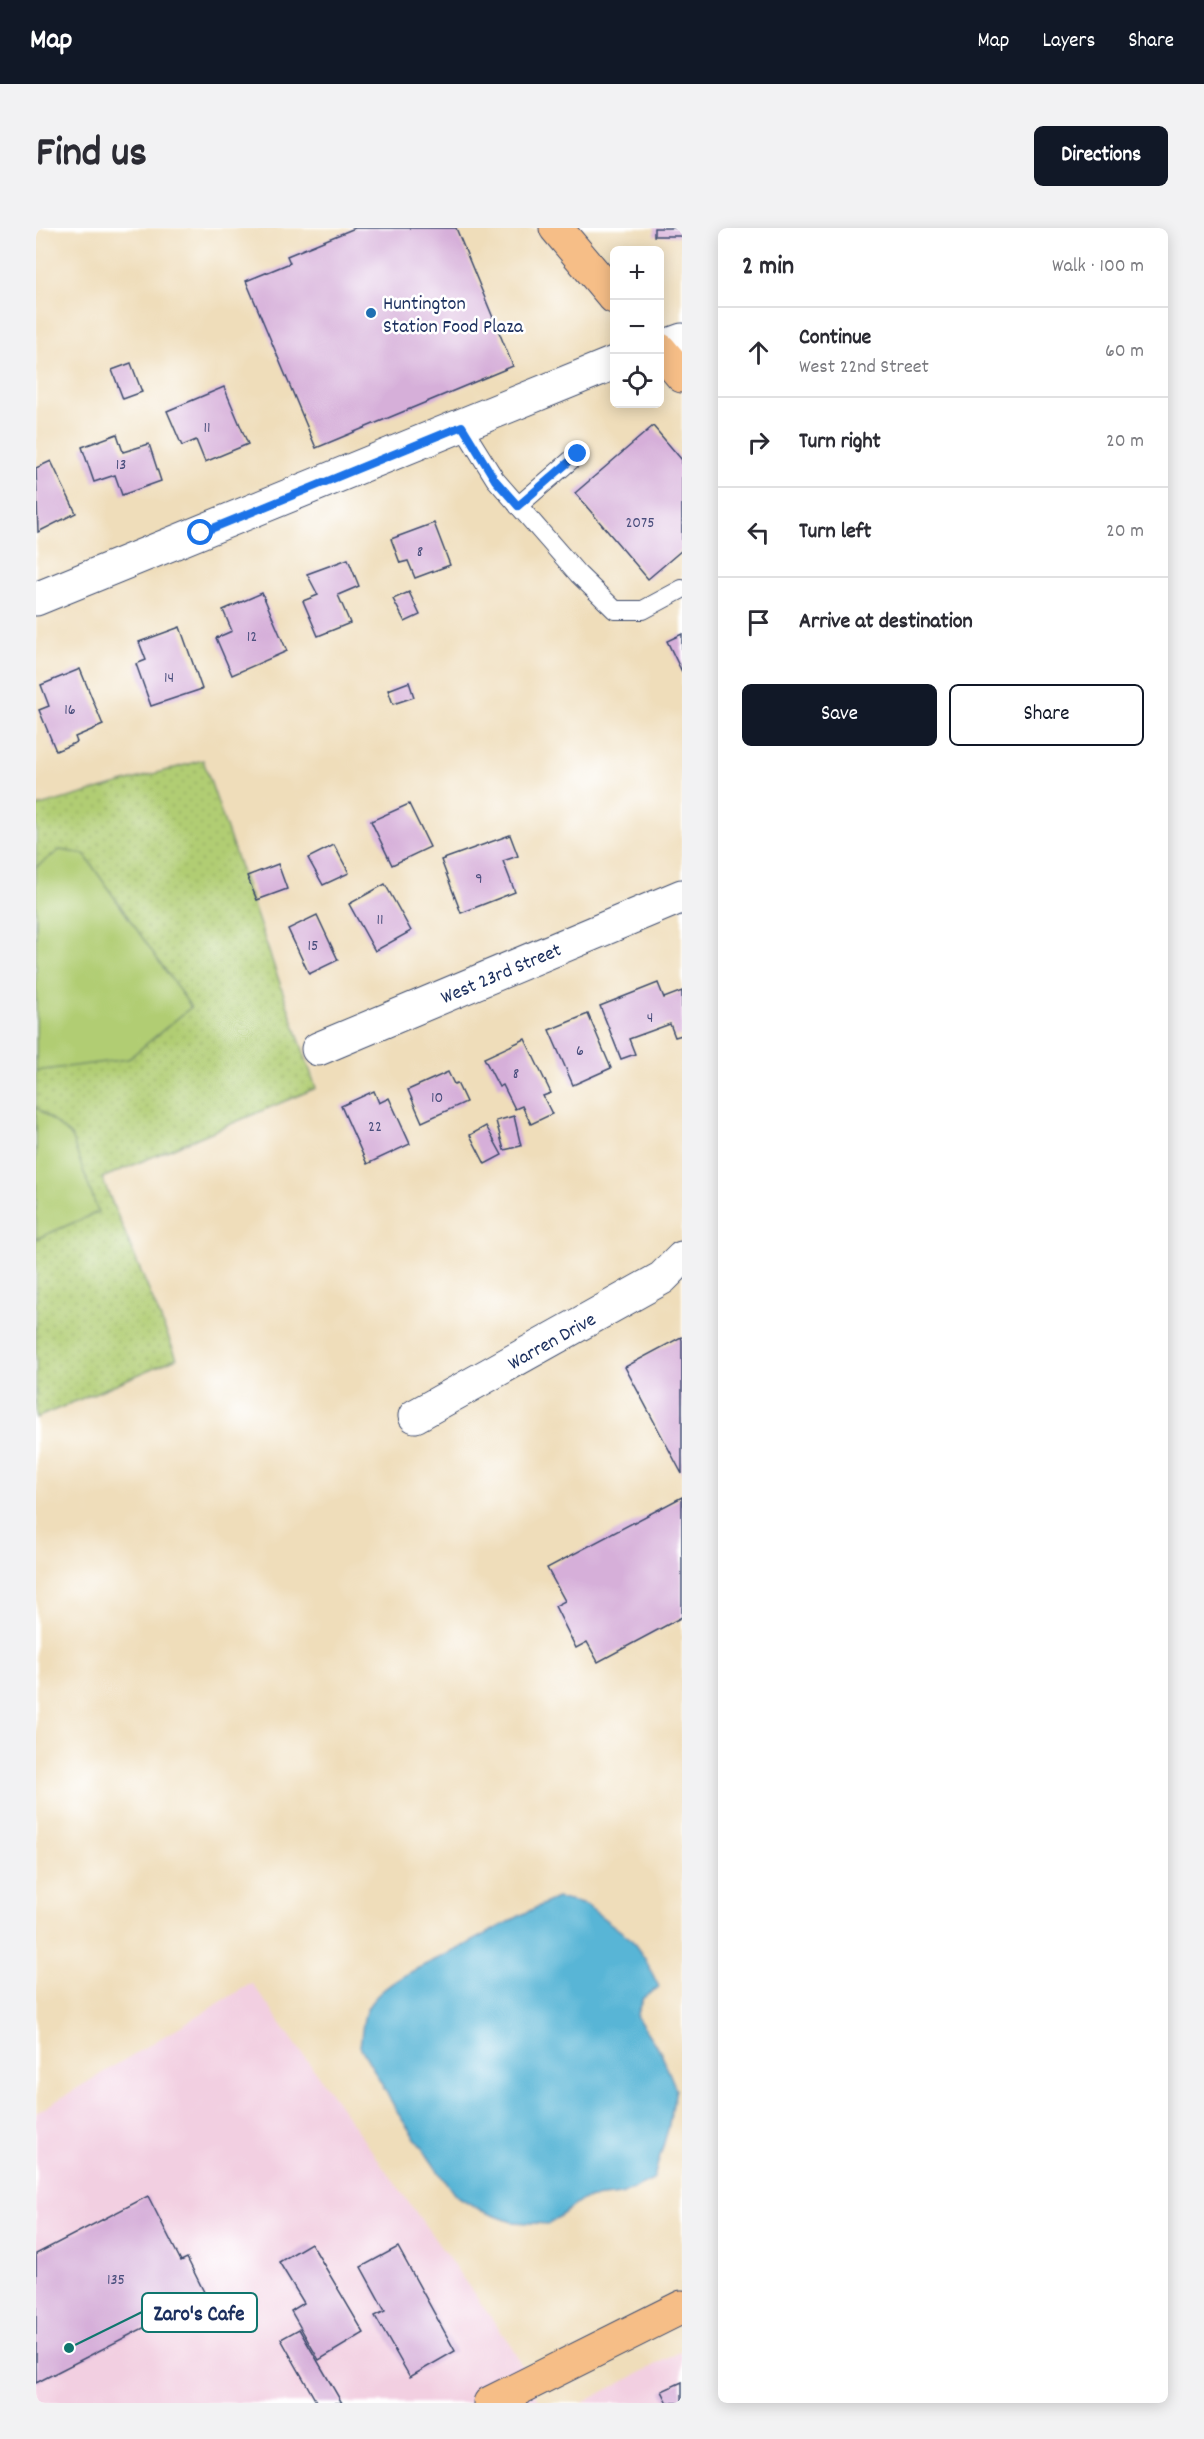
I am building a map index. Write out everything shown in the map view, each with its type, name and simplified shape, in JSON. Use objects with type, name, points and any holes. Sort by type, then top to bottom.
[{"type":"main road","points":[[556,228],[610,291]]},
{"type":"main road","points":[[664,354],[682,376]]},
{"type":"main road","points":[[490,2403],[682,2307]]},
{"type":"street","points":[[664,347],[682,340]]},
{"type":"street","points":[[36,599],[610,365]]},
{"type":"street","name":"West 23rd Street","points":[[318,1049],[682,896]]},
{"type":"street","name":"Warren Drive","points":[[415,1416],[662,1278],[682,1258]]},
{"type":"lane","points":[[462,426],[495,480],[578,574],[615,610],[642,610],[682,589]]},
{"type":"lane","points":[[518,506],[578,454]]},
{"type":"shaded area","points":[[252,1983],[512,2347],[540,2403],[36,2403],[36,2113]]},
{"type":"shaded area","points":[[682,2351],[682,2403],[582,2403]]},
{"type":"green space","points":[[203,760],[316,1088],[102,1178],[177,1358],[36,1418],[36,807]]},
{"type":"green space","points":[[60,850],[84,854],[191,1007],[128,1059],[36,1071],[36,867]]},
{"type":"green space","points":[[36,1107],[71,1136],[98,1212],[36,1239]]},
{"type":"water","points":[[557,1898],[586,1905],[631,1939],[645,1959],[659,1987],[643,1998],[636,2016],[661,2053],[676,2089],[668,2129],[653,2180],[621,2195],[584,2199],[549,2224],[512,2222],[482,2211],[454,2194],[401,2118],[360,2046],[362,2027],[367,2009],[374,1999],[397,1980]]},
{"type":"building","points":[[355,228],[456,228],[513,366],[316,448],[246,281],[290,263],[287,256]]},
{"type":"building","points":[[654,228],[682,228],[682,236],[654,236]]},
{"type":"building","points":[[131,363],[142,392],[123,399],[112,370]]},
{"type":"building","points":[[224,387],[248,444],[205,462],[196,440],[182,446],[167,411]]},
{"type":"building","points":[[653,426],[682,460],[682,550],[648,579],[575,493]]},
{"type":"building","points":[[117,434],[123,452],[149,444],[161,481],[122,495],[115,475],[94,482],[82,447]]},
{"type":"building","points":[[51,461],[76,513],[38,532],[36,468]]},
{"type":"building","points":[[434,523],[450,565],[415,578],[408,561],[400,563],[391,539]]},
{"type":"building","points":[[348,559],[359,586],[338,595],[350,623],[318,636],[303,601],[318,595],[307,574]]},
{"type":"building","points":[[409,592],[420,615],[405,622],[393,599]]},
{"type":"building","points":[[262,593],[287,651],[232,675],[216,638],[232,631],[223,610]]},
{"type":"building","points":[[180,627],[202,689],[151,706],[136,664],[146,660],[139,642]]},
{"type":"building","points":[[682,634],[682,672],[667,641]]},
{"type":"building","points":[[80,669],[103,725],[75,737],[77,742],[56,751],[39,710],[49,706],[41,685]]},
{"type":"building","points":[[409,682],[414,697],[393,704],[388,690]]},
{"type":"building","points":[[409,804],[430,847],[392,865],[371,821]]},
{"type":"building","points":[[510,835],[518,856],[503,861],[515,892],[461,913],[441,860]]},
{"type":"building","points":[[334,845],[349,873],[323,885],[308,858]]},
{"type":"building","points":[[278,864],[287,889],[257,900],[247,876]]},
{"type":"building","points":[[385,884],[411,931],[375,951],[349,904]]},
{"type":"building","points":[[317,915],[338,960],[309,974],[288,929]]},
{"type":"building","points":[[658,983],[664,998],[682,991],[682,1035],[675,1037],[670,1024],[629,1039],[635,1054],[621,1059],[600,1006]]},
{"type":"building","points":[[588,1014],[611,1068],[573,1085],[549,1030]]},
{"type":"building","points":[[525,1039],[551,1093],[543,1096],[552,1114],[531,1124],[522,1106],[515,1109],[503,1085],[499,1087],[484,1058]]},
{"type":"building","points":[[448,1072],[454,1084],[457,1083],[466,1102],[422,1122],[408,1090]]},
{"type":"building","points":[[374,1091],[379,1103],[389,1098],[410,1144],[367,1164],[341,1106]]},
{"type":"building","points":[[514,1116],[521,1146],[504,1150],[496,1121]]},
{"type":"building","points":[[486,1126],[502,1155],[485,1164],[470,1135]]},
{"type":"building","points":[[681,1337],[682,1340],[682,1474],[625,1367]]},
{"type":"building","points":[[682,1497],[682,1617],[598,1662],[587,1642],[576,1648],[555,1606],[565,1601],[547,1568]]},
{"type":"building","points":[[148,2196],[181,2261],[187,2258],[206,2296],[36,2383],[36,2254]]},
{"type":"building","points":[[311,2243],[364,2333],[319,2360],[291,2311],[304,2303],[279,2262]]},
{"type":"building","points":[[398,2247],[455,2351],[410,2377],[375,2316],[385,2311],[361,2267]]},
{"type":"building","points":[[299,2329],[342,2403],[317,2403],[281,2339]]},
{"type":"building","points":[[682,2382],[682,2403],[668,2403],[662,2391]]},
{"type":"place","name":"Huntington Station Food Plaza","points":[[371,313]]},
{"type":"place","name":"Zaro's Cafe","points":[[69,2348]]},
{"type":"route","points":[[201,533],[462,426],[495,480],[518,506],[578,454]]}]
